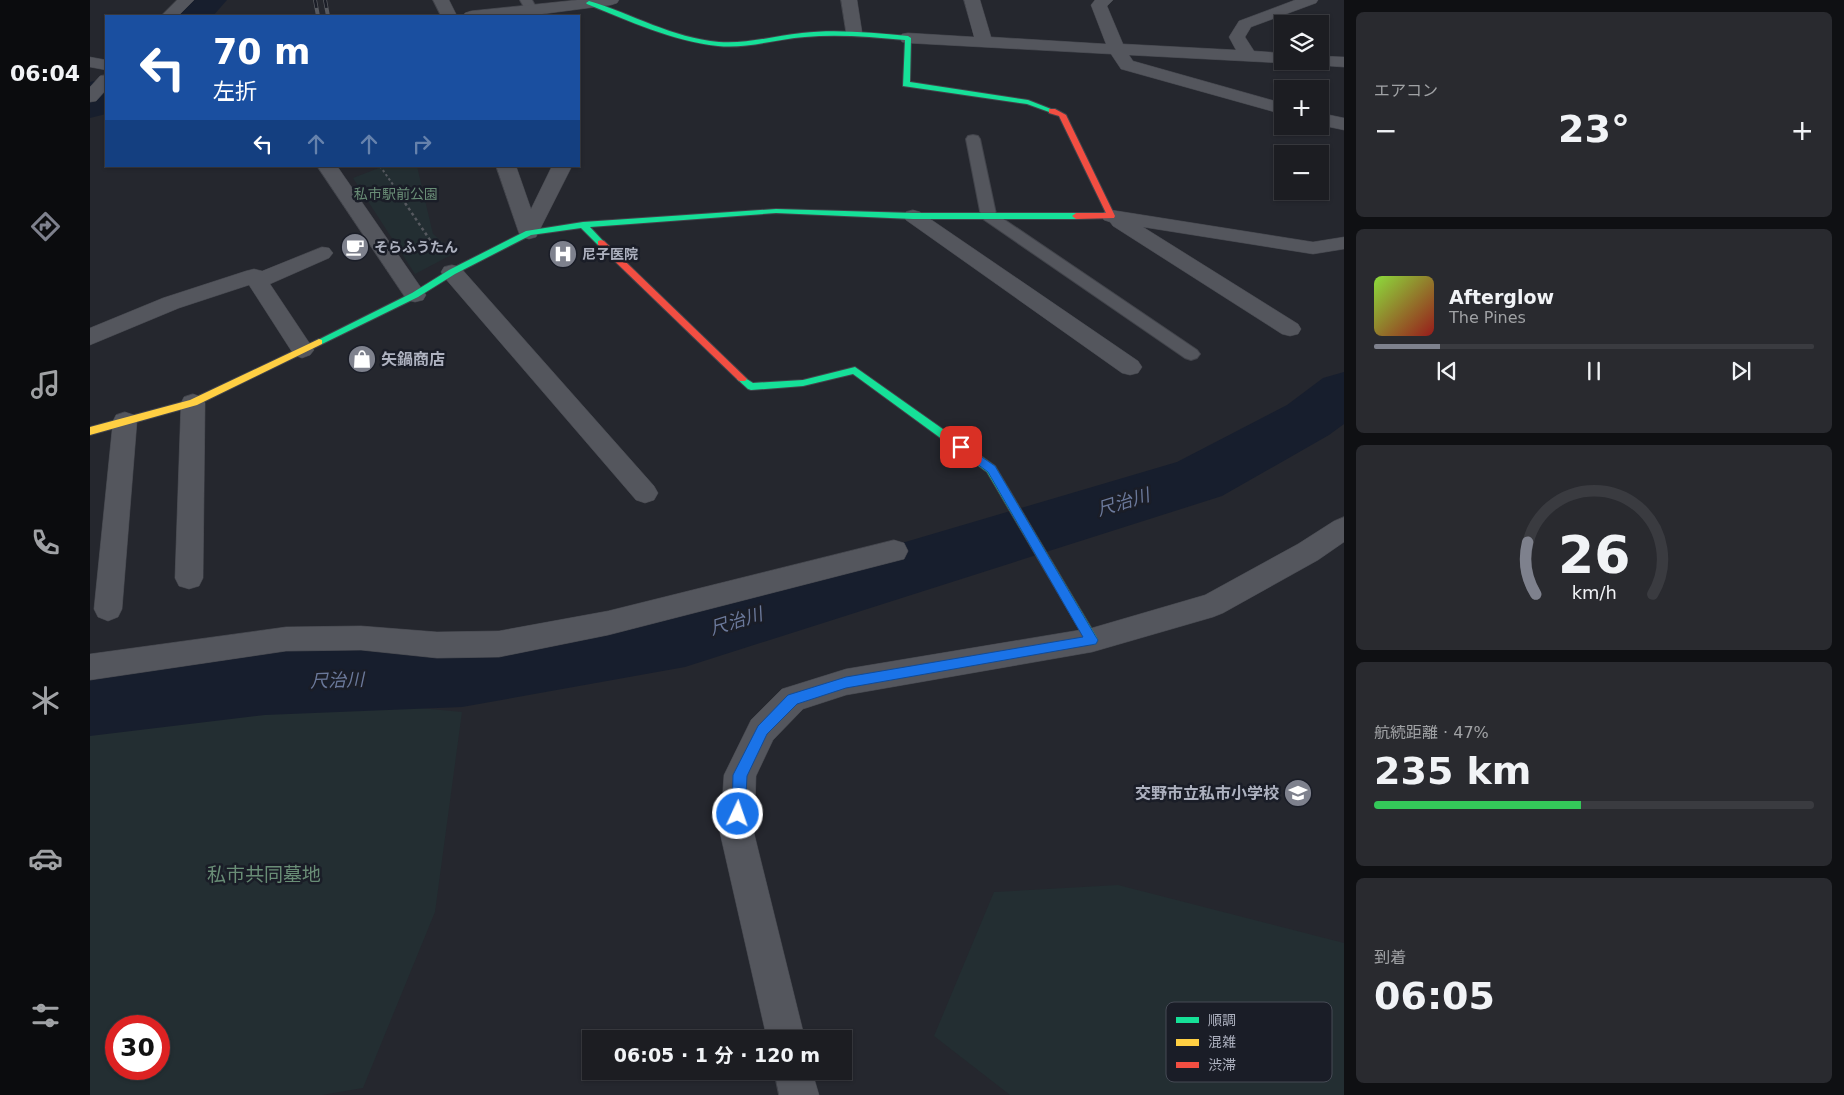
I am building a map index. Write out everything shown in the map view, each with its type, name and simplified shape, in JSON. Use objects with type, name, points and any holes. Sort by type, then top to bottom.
[{"type":"street","points":[[170,15],[186,0]]},
{"type":"street","points":[[441,0],[448,15]]},
{"type":"street","points":[[480,15],[611,0]]},
{"type":"street","points":[[849,0],[854,32]]},
{"type":"street","points":[[972,0],[984,41]]},
{"type":"street","points":[[1105,0],[1099,5],[1116,49],[1127,65],[1274,107]]},
{"type":"street","points":[[1248,56],[1237,37],[1245,24],[1310,0]]},
{"type":"street","points":[[589,3],[689,39],[719,44],[743,44],[789,36],[854,32],[908,38],[1274,58]]},
{"type":"street","points":[[908,38],[906,84],[1028,102],[1062,115],[1111,216],[1290,329]]},
{"type":"street","points":[[1329,61],[1344,62]]},
{"type":"street","points":[[90,62],[105,65]]},
{"type":"street","points":[[90,96],[105,81]]},
{"type":"street","points":[[1329,121],[1344,124]]},
{"type":"street","points":[[328,167],[415,294]]},
{"type":"street","points":[[506,167],[529,232]]},
{"type":"street","points":[[529,232],[562,167]]},
{"type":"street","points":[[90,431],[193,403],[415,294],[452,272],[529,232],[583,225],[776,211],[913,216],[1111,216],[1313,248],[1344,243]]},
{"type":"street","points":[[913,216],[1130,367]]},
{"type":"street","points":[[583,225],[751,387],[803,383],[855,370],[991,469],[1092,640]]},
{"type":"street","points":[[258,281],[322,253]]},
{"type":"street","points":[[452,272],[645,493]]},
{"type":"street","points":[[90,337],[171,303],[254,276],[302,350]]},
{"type":"street","points":[[189,578],[193,403]]},
{"type":"street","points":[[108,609],[125,421]]},
{"type":"street","points":[[784,1030],[738,833],[740,775],[762,730],[792,699],[846,682],[1092,640],[1213,605],[1308,552],[1344,528]]},
{"type":"street","points":[[90,667],[286,639],[361,638],[438,645],[499,644],[608,623],[894,551]]},
{"type":"street","points":[[795,1080],[799,1095]]},
{"type":"lane","points":[[973,139],[989,216],[1190,354]]},
{"type":"path","points":[[381,167],[452,272]]},
{"type":"green space","name":"私市駅前公園","points":[[381,167],[417,167],[433,234],[455,253],[415,274],[353,178]]},
{"type":"green space","name":"私市共同墓地","points":[[285,695],[462,712],[435,912],[363,1088],[322,1095],[90,1095],[90,723]]},
{"type":"green space","points":[[1118,885],[1344,943],[1344,1095],[1010,1095],[934,1036],[994,892]]},
{"type":"waterway","points":[[191,15],[208,0]]},
{"type":"waterway","points":[[90,105],[105,92]]},
{"type":"waterway","name":"尺治川","points":[[90,703],[265,683],[462,675],[685,637],[1199,479],[1308,420],[1344,393]]},
{"type":"railway","points":[[315,0],[318,15]]},
{"type":"railway","points":[[325,0],[328,15]]},
{"type":"traffic: fast","points":[[589,3],[669,33],[702,42],[719,44],[740,44],[828,33],[908,38],[906,84],[1028,102],[1052,111]]},
{"type":"traffic: fast","points":[[583,225],[776,211],[913,216],[1076,216]]},
{"type":"traffic: fast","points":[[319,342],[415,295],[452,272],[529,233],[583,225],[601,243]]},
{"type":"traffic: fast","points":[[742,379],[751,387],[803,383],[855,370],[991,469],[1092,640]]},
{"type":"traffic: slow","points":[[90,431],[193,403],[319,342]]},
{"type":"traffic: jam","points":[[1052,111],[1062,115],[1111,216],[1076,216]]},
{"type":"traffic: jam","points":[[601,243],[742,379]]},
{"type":"place","name":"そらふうたん","points":[[355,247]]},
{"type":"place","name":"尼子医院","points":[[563,254]]},
{"type":"place","name":"矢鍋商店","points":[[362,359]]},
{"type":"place","name":"交野市立私市小学校","points":[[1298,793]]},
{"type":"route","points":[[738,814],[740,775],[762,730],[792,699],[846,682],[1092,640],[991,469],[961,447]]}]
